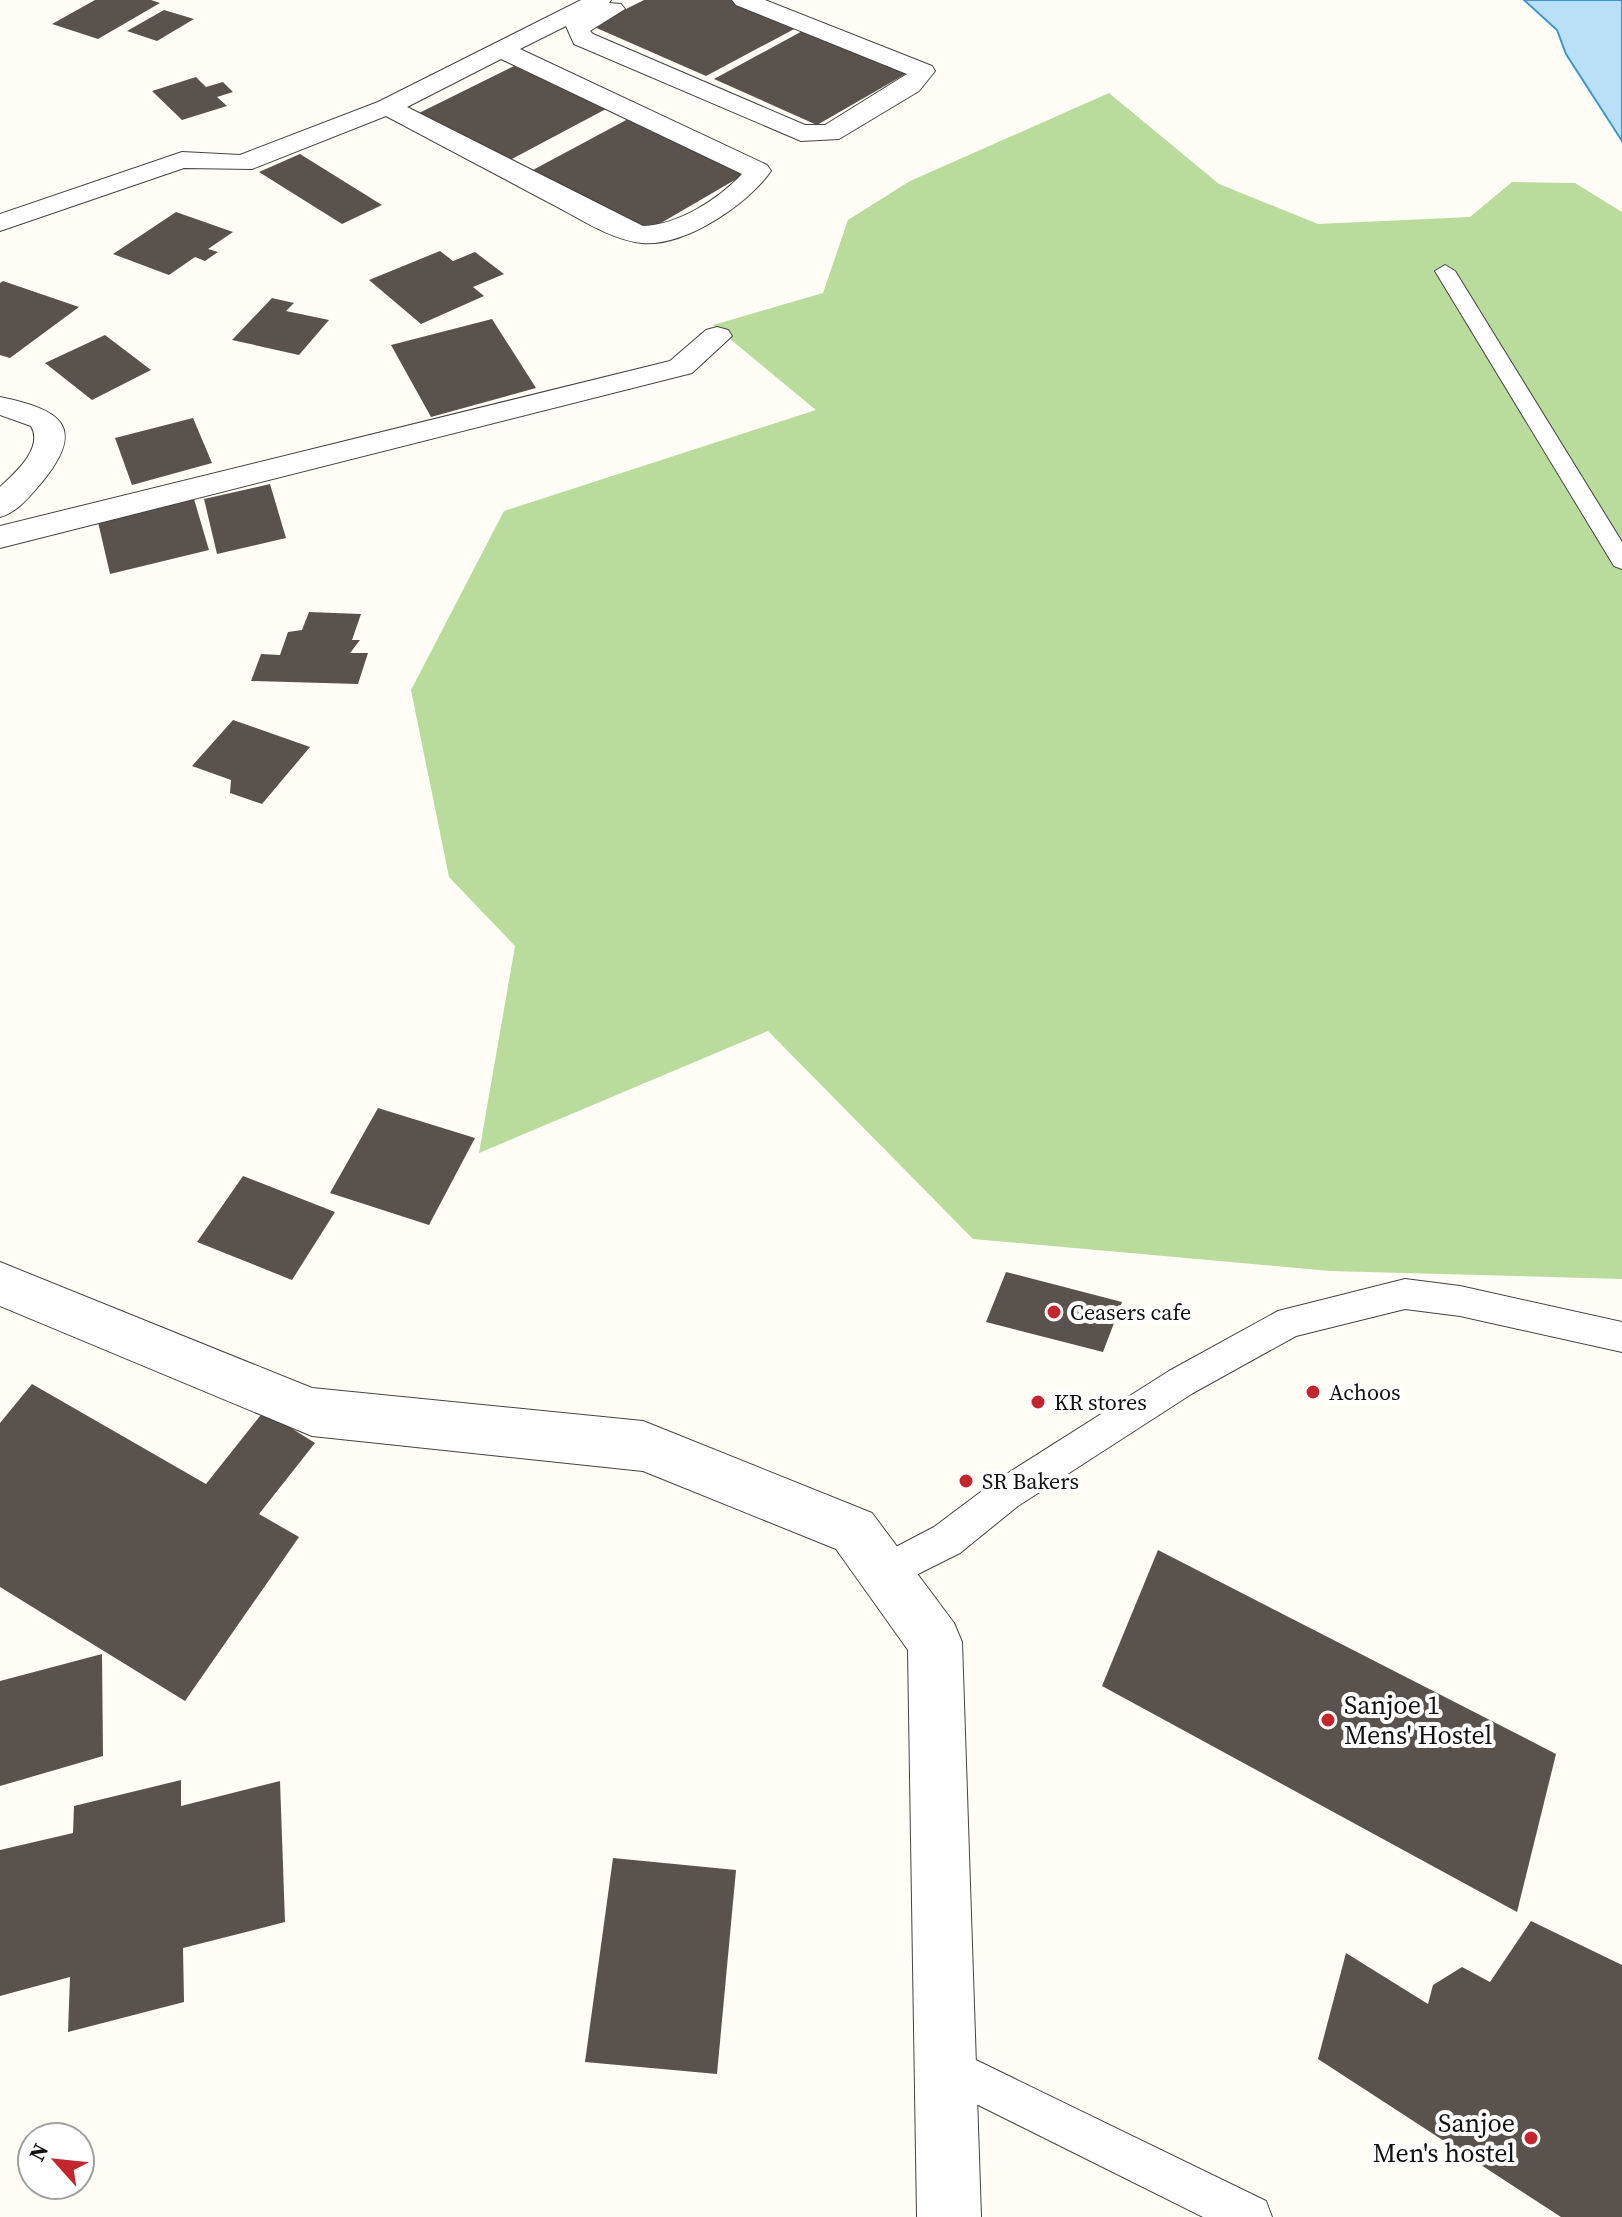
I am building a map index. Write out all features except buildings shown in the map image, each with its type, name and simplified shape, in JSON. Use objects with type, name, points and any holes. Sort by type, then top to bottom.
[{"type":"street","points":[[0,223],[182,160],[243,163],[387,107],[504,51],[599,0]]},
{"type":"street","points":[[629,0],[577,28],[583,39],[801,133],[830,133],[910,86],[923,71],[744,0]]},
{"type":"street","points":[[387,107],[606,221],[644,236],[687,224],[752,182],[758,171],[504,51]]},
{"type":"street","points":[[0,537],[681,367],[717,336]]},
{"type":"street","points":[[0,406],[42,419],[50,429],[50,442],[39,466],[0,506]]},
{"type":"street","points":[[0,1284],[312,1412],[643,1446],[854,1531],[935,1642],[949,2217]]},
{"type":"lane","points":[[1445,271],[1622,561]]},
{"type":"lane","points":[[884,1573],[947,1540],[1006,1494],[1181,1382],[1290,1322],[1405,1294],[1460,1301],[1622,1337]]},
{"type":"lane","points":[[945,2066],[1250,2217]]},
{"type":"green space","points":[[1109,93],[1219,184],[1318,224],[1470,217],[1512,182],[1575,183],[1622,212],[1622,1279],[1330,1271],[973,1239],[768,1031],[479,1153],[515,946],[449,877],[411,690],[504,511],[816,410],[713,325],[823,293],[848,220],[910,181]]},
{"type":"water","points":[[1524,0],[1622,0],[1622,141],[1566,54],[1557,30]]},
{"type":"place","name":"Ceasers cafe","points":[[1054,1312]]},
{"type":"place","name":"Achoos","points":[[1313,1392]]},
{"type":"place","name":"KR stores","points":[[1038,1402]]},
{"type":"place","name":"SR Bakers","points":[[966,1481]]},
{"type":"place","name":"Sanjoe 1 Mens' Hostel","points":[[1328,1720]]},
{"type":"place","name":"Sanjoe Men's hostel","points":[[1531,2138]]}]
